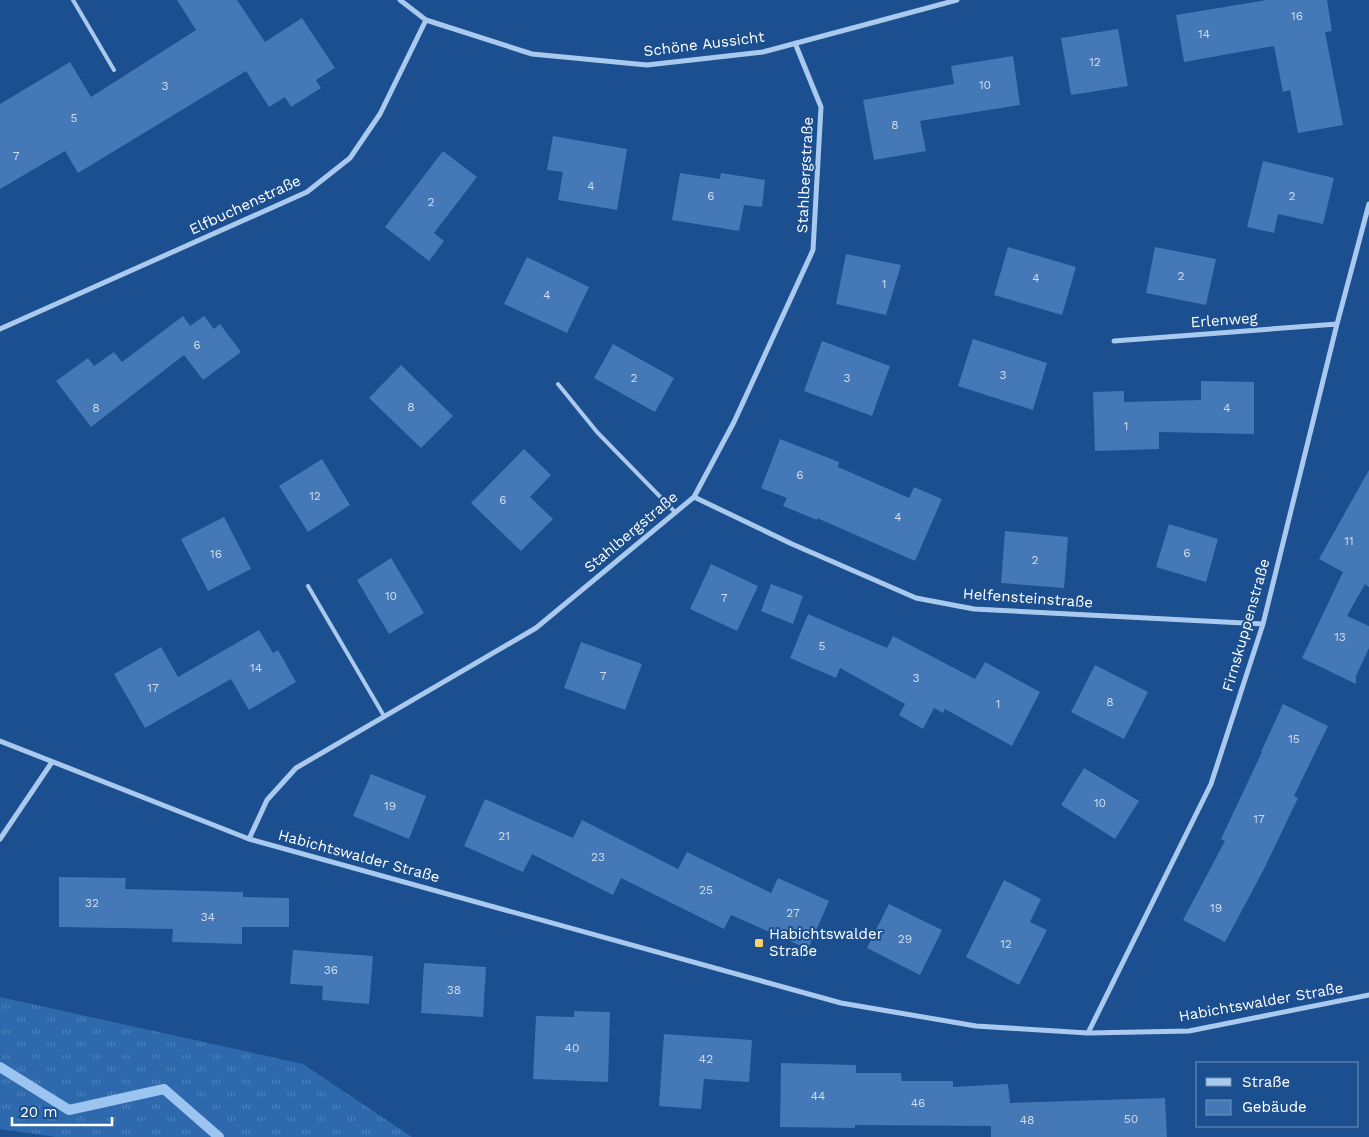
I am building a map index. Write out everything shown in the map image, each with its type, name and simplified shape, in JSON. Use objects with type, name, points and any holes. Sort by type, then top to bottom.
[{"type":"street","name":"Schöne Aussicht","points":[[400,0],[426,20],[532,54],[647,66],[763,52],[957,0]]},
{"type":"street","name":"Elfbuchenstraße","points":[[0,329],[307,192],[350,158],[380,114],[426,20]]},
{"type":"street","name":"Stahlbergstraße","points":[[249,839],[268,800],[296,768],[536,628],[694,497],[734,422],[813,250],[821,107],[795,43]]},
{"type":"street","name":"Firnskuppenstraße","points":[[1088,1033],[1210,784],[1263,624],[1337,324],[1369,204]]},
{"type":"street","name":"Erlenweg","points":[[1114,341],[1337,324]]},
{"type":"street","name":"Helfensteinstraße","points":[[694,497],[792,544],[916,598],[974,609],[1263,624]]},
{"type":"street","name":"Habichtswalder Straße","points":[[0,741],[249,839],[841,1003],[976,1026],[1088,1033],[1189,1031],[1369,995]]},
{"type":"street","points":[[0,839],[52,762]]},
{"type":"lane","points":[[72,0],[114,70]]},
{"type":"lane","points":[[558,384],[597,432],[675,512]]},
{"type":"lane","points":[[308,586],[384,716]]},
{"type":"green space","points":[[0,997],[303,1064],[412,1137],[56,1137],[0,1129]]},
{"type":"building","points":[[177,0],[237,0],[265,42],[302,18],[335,68],[316,80],[321,88],[291,107],[285,97],[269,107],[246,71],[78,173],[65,151],[0,189],[0,104],[70,62],[91,97],[196,30]]},
{"type":"building","points":[[1267,0],[1327,0],[1332,31],[1325,32],[1343,125],[1298,133],[1290,90],[1283,92],[1274,46],[1184,62],[1176,15]]},
{"type":"building","points":[[1118,29],[1128,86],[1071,95],[1061,38]]},
{"type":"building","points":[[1013,56],[1020,105],[920,121],[926,151],[874,160],[863,100],[954,84],[951,66]]},
{"type":"building","points":[[553,136],[627,149],[617,210],[558,200],[563,172],[547,170]]},
{"type":"building","points":[[443,151],[477,177],[434,233],[444,241],[429,261],[385,227]]},
{"type":"building","points":[[1263,161],[1334,178],[1323,224],[1278,214],[1274,233],[1247,227]]},
{"type":"building","points":[[680,173],[720,179],[721,173],[765,180],[762,207],[744,205],[739,231],[672,220]]},
{"type":"building","points":[[1008,247],[1076,267],[1062,315],[994,295]]},
{"type":"building","points":[[1155,247],[1216,259],[1206,305],[1146,293]]},
{"type":"building","points":[[846,254],[901,265],[886,315],[836,304]]},
{"type":"building","points":[[527,257],[589,287],[567,333],[504,304]]},
{"type":"building","points":[[183,316],[190,326],[204,316],[214,329],[220,324],[241,352],[203,380],[184,355],[91,427],[56,381],[88,358],[94,366],[114,352],[122,362]]},
{"type":"building","points":[[973,339],[1047,363],[1033,410],[958,386]]},
{"type":"building","points":[[822,341],[890,366],[872,416],[804,391]]},
{"type":"building","points":[[613,344],[674,378],[655,412],[594,378]]},
{"type":"building","points":[[401,365],[453,416],[421,448],[369,398]]},
{"type":"building","points":[[1201,381],[1254,382],[1254,434],[1159,432],[1159,449],[1095,451],[1093,392],[1124,391],[1124,402],[1201,400]]},
{"type":"building","points":[[780,439],[839,462],[838,467],[909,498],[914,487],[942,499],[915,561],[817,518],[817,520],[783,506],[787,498],[761,488]]},
{"type":"building","points":[[524,449],[551,475],[530,497],[553,519],[521,551],[471,503]]},
{"type":"building","points":[[322,459],[350,505],[308,532],[279,486]]},
{"type":"building","points":[[1369,470],[1369,587],[1365,584],[1347,616],[1369,626],[1369,648],[1356,676],[1356,684],[1302,658],[1343,572],[1319,559]]},
{"type":"building","points":[[224,517],[251,569],[208,591],[181,539]]},
{"type":"building","points":[[1169,524],[1218,539],[1206,582],[1156,567]]},
{"type":"building","points":[[1005,531],[1068,537],[1064,588],[1001,583]]},
{"type":"building","points":[[391,558],[424,613],[389,634],[357,580]]},
{"type":"building","points":[[711,564],[758,586],[737,631],[690,609]]},
{"type":"building","points":[[771,584],[803,596],[793,624],[761,611]]},
{"type":"building","points":[[808,614],[887,648],[893,636],[975,679],[985,662],[1040,692],[1012,746],[945,709],[943,713],[934,708],[923,729],[899,715],[905,704],[840,668],[836,678],[790,658]]},
{"type":"building","points":[[259,630],[273,653],[278,650],[296,682],[249,710],[231,679],[145,728],[114,674],[161,647],[178,677]]},
{"type":"building","points":[[581,642],[642,664],[625,710],[564,688]]},
{"type":"building","points":[[1095,665],[1148,692],[1124,739],[1071,712]]},
{"type":"building","points":[[1283,704],[1328,726],[1294,796],[1298,798],[1264,869],[1225,942],[1183,920],[1225,841],[1221,839]]},
{"type":"building","points":[[1084,768],[1139,801],[1115,839],[1061,805]]},
{"type":"building","points":[[371,774],[426,796],[409,839],[353,816]]},
{"type":"building","points":[[485,799],[573,838],[582,820],[678,869],[687,852],[771,893],[778,878],[829,901],[808,949],[731,915],[724,929],[621,878],[613,895],[532,854],[523,872],[464,846]]},
{"type":"building","points":[[59,877],[126,878],[125,889],[243,892],[243,897],[289,898],[289,927],[242,927],[242,944],[172,942],[173,929],[59,927]]},
{"type":"building","points":[[1004,880],[1041,899],[1030,922],[1047,930],[1019,985],[966,957]]},
{"type":"building","points":[[889,904],[942,930],[920,975],[867,948]]},
{"type":"building","points":[[293,950],[373,956],[369,1004],[322,1000],[323,986],[290,984]]},
{"type":"building","points":[[424,963],[486,967],[483,1017],[421,1013]]},
{"type":"building","points":[[574,1011],[610,1012],[608,1082],[533,1079],[536,1016],[574,1017]]},
{"type":"building","points":[[664,1034],[752,1040],[749,1082],[704,1079],[701,1109],[659,1106]]},
{"type":"building","points":[[781,1063],[856,1065],[856,1073],[901,1073],[902,1081],[953,1081],[953,1087],[1008,1084],[1010,1103],[1165,1098],[1167,1137],[991,1137],[991,1126],[855,1125],[855,1128],[780,1127]]},
{"type":"waterway","points":[[0,1067],[69,1110],[164,1089],[219,1137]]},
{"type":"place","name":"Habichtswalder Straße","points":[[759,943]]}]
